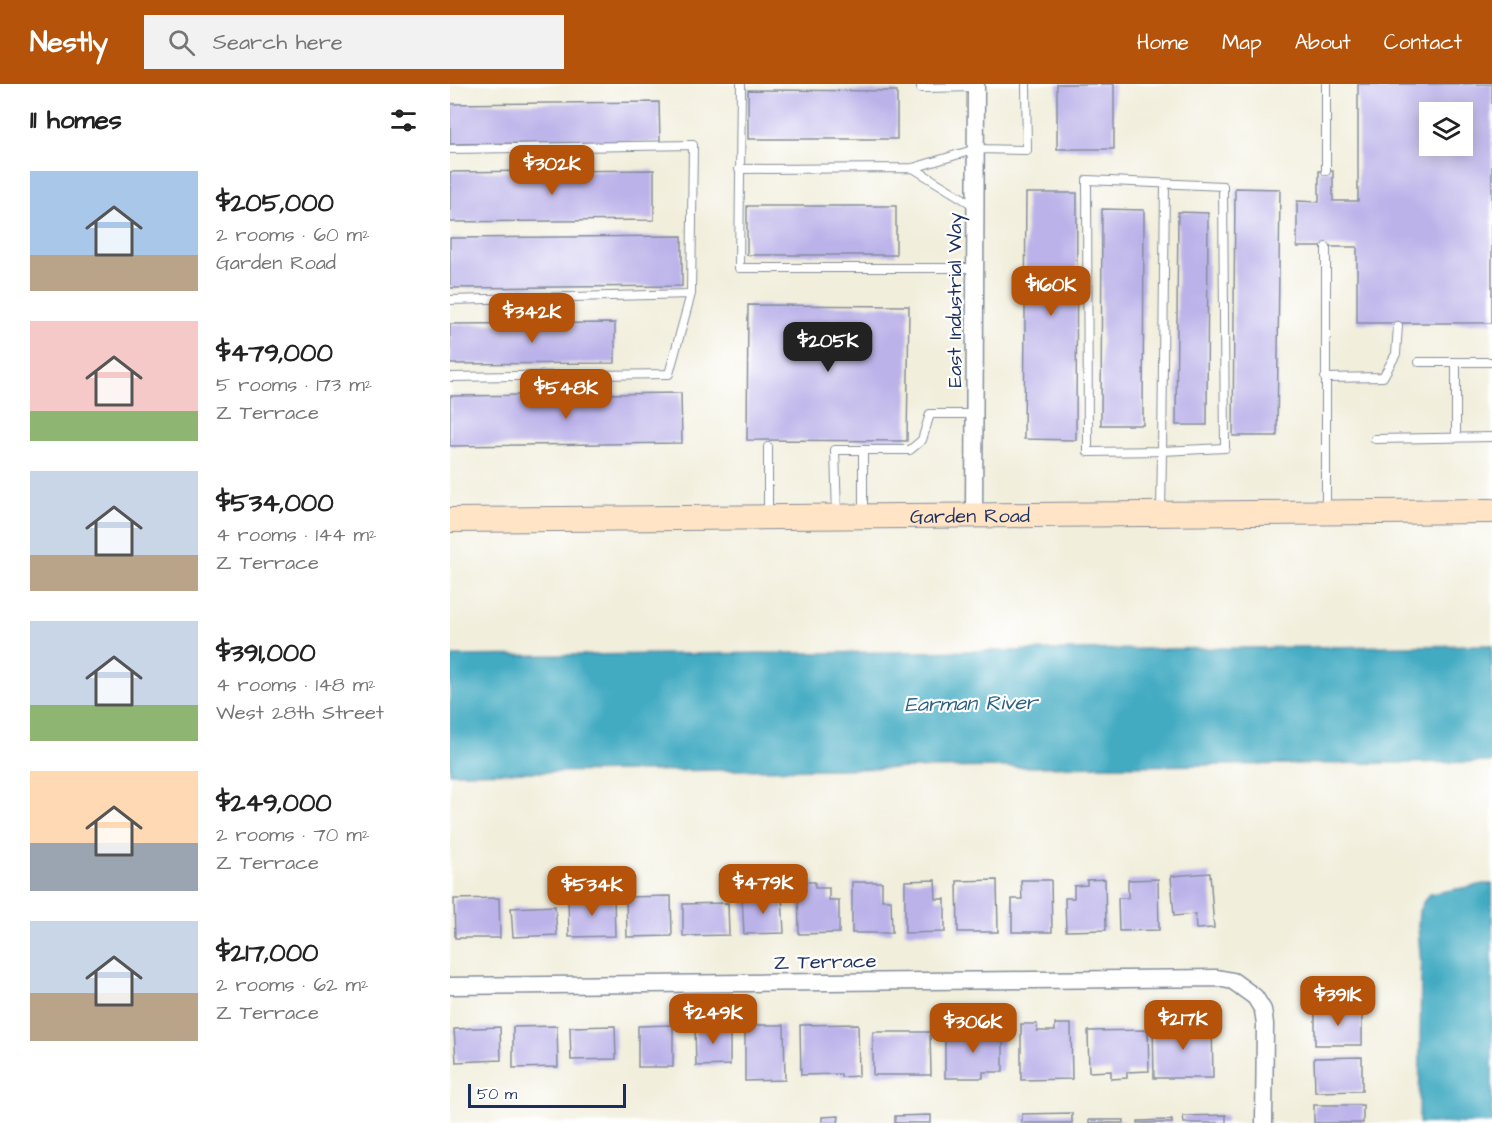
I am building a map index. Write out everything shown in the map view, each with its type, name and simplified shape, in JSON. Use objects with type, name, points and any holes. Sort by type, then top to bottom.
[{"type":"street","name":"East Industrial Way","points":[[974,517],[976,85]]},
{"type":"street","name":"Garden Road","points":[[450,520],[1492,512]]},
{"type":"street","name":"Z Terrace","points":[[450,986],[1217,978],[1233,981],[1255,997],[1263,1010],[1265,1024],[1264,1123]]},
{"type":"lane","points":[[741,84],[739,268],[975,268]]},
{"type":"lane","points":[[921,84],[921,88],[976,85]]},
{"type":"lane","points":[[739,169],[913,168],[976,149],[1027,150],[1026,84]]},
{"type":"lane","points":[[1326,84],[1326,171]]},
{"type":"lane","points":[[450,148],[693,145],[691,294],[669,374],[450,377]]},
{"type":"lane","points":[[913,168],[975,207]]},
{"type":"lane","points":[[1087,180],[1223,186],[1225,448],[1162,451],[1088,452],[1087,180]]},
{"type":"lane","points":[[1161,515],[1165,184]]},
{"type":"lane","points":[[1326,247],[1326,513]]},
{"type":"lane","points":[[450,300],[691,294]]},
{"type":"lane","points":[[1326,378],[1383,377],[1396,354],[1398,326]]},
{"type":"lane","points":[[1419,362],[1492,362]]},
{"type":"lane","points":[[1456,362],[1456,438]]},
{"type":"lane","points":[[837,517],[835,450],[910,450],[922,440],[930,414],[975,414]]},
{"type":"lane","points":[[1375,439],[1492,437]]},
{"type":"lane","points":[[768,447],[768,518]]},
{"type":"lane","points":[[863,450],[864,517]]},
{"type":"water","name":"Earman River","points":[[1492,645],[1492,762],[450,773],[450,656]]},
{"type":"water","points":[[1492,884],[1492,1123],[1419,1123],[1421,966],[1419,911],[1430,894]]},
{"type":"building","points":[[1057,84],[1114,84],[1114,149],[1057,149]]},
{"type":"building","points":[[1358,84],[1492,84],[1492,323],[1357,323],[1357,247],[1297,247],[1297,201],[1319,202],[1319,171],[1333,171],[1333,201],[1358,201]]},
{"type":"building","points":[[748,90],[897,91],[897,139],[748,139]]},
{"type":"building","points":[[659,102],[660,142],[450,144],[450,104]]},
{"type":"building","points":[[654,170],[654,220],[450,222],[450,172]]},
{"type":"building","points":[[1235,188],[1280,189],[1277,436],[1233,436]]},
{"type":"building","points":[[1026,193],[1077,193],[1076,440],[1024,439]]},
{"type":"building","points":[[747,206],[896,206],[896,255],[747,255]]},
{"type":"building","points":[[1102,209],[1144,210],[1143,425],[1101,425]]},
{"type":"building","points":[[1178,212],[1208,213],[1207,425],[1176,425]]},
{"type":"building","points":[[682,236],[682,286],[450,288],[450,238]]},
{"type":"building","points":[[748,305],[909,306],[907,441],[747,440]]},
{"type":"building","points":[[615,323],[615,363],[450,364],[450,324]]},
{"type":"building","points":[[681,393],[682,443],[450,446],[450,396]]},
{"type":"building","points":[[1210,873],[1214,928],[1196,929],[1195,914],[1174,916],[1171,876]]},
{"type":"building","points":[[1105,879],[1106,930],[1066,931],[1065,898],[1074,898],[1074,886],[1087,885],[1087,880]]},
{"type":"building","points":[[1158,879],[1159,930],[1119,931],[1118,898],[1128,898],[1128,880]]},
{"type":"building","points":[[935,880],[936,899],[945,899],[945,932],[905,933],[905,881]]},
{"type":"building","points":[[997,880],[998,932],[958,932],[957,881]]},
{"type":"building","points":[[1021,880],[1051,880],[1052,932],[1012,932],[1012,899],[1022,899]]},
{"type":"building","points":[[798,882],[815,882],[815,888],[829,888],[829,900],[839,900],[839,933],[799,934]]},
{"type":"building","points":[[852,882],[882,882],[882,900],[891,900],[892,933],[852,933]]},
{"type":"building","points":[[782,895],[784,933],[744,934],[742,897]]},
{"type":"building","points":[[671,896],[672,936],[627,937],[626,897]]},
{"type":"building","points":[[614,897],[615,936],[569,937],[568,898]]},
{"type":"building","points":[[499,898],[500,938],[455,938],[454,899]]},
{"type":"building","points":[[728,903],[729,935],[683,936],[683,904]]},
{"type":"building","points":[[555,906],[557,935],[513,937],[511,908]]},
{"type":"building","points":[[1315,1010],[1362,1010],[1362,1045],[1315,1045]]},
{"type":"building","points":[[1197,1022],[1212,1022],[1213,1078],[1154,1078],[1153,1023],[1177,1023],[1177,1030],[1197,1030]]},
{"type":"building","points":[[730,1024],[730,1065],[696,1066],[695,1025]]},
{"type":"building","points":[[858,1024],[859,1076],[801,1075],[800,1025]]},
{"type":"building","points":[[1021,1024],[1037,1024],[1037,1031],[1055,1031],[1055,1024],[1071,1024],[1072,1079],[1021,1080]]},
{"type":"building","points":[[673,1025],[673,1067],[638,1067],[638,1026]]},
{"type":"building","points":[[745,1025],[784,1025],[785,1080],[745,1081]]},
{"type":"building","points":[[557,1026],[558,1067],[513,1068],[513,1027]]},
{"type":"building","points":[[615,1026],[616,1059],[571,1060],[570,1027]]},
{"type":"building","points":[[500,1027],[501,1060],[456,1062],[454,1029]]},
{"type":"building","points":[[1148,1030],[1149,1071],[1127,1072],[1127,1078],[1111,1079],[1111,1071],[1089,1072],[1088,1031]]},
{"type":"building","points":[[873,1032],[930,1032],[931,1075],[873,1075]]},
{"type":"building","points":[[945,1032],[1003,1032],[1003,1072],[983,1072],[983,1078],[945,1078]]},
{"type":"building","points":[[1362,1057],[1362,1091],[1315,1092],[1314,1058]]},
{"type":"building","points":[[1314,1105],[1363,1105],[1363,1123],[1314,1123]]},
{"type":"building","points":[[1072,1113],[1072,1123],[1022,1123],[1022,1114]]},
{"type":"building","points":[[931,1115],[931,1123],[895,1123],[895,1116]]},
{"type":"building","points":[[1226,1115],[1226,1123],[1184,1123],[1183,1116]]},
{"type":"building","points":[[839,1116],[838,1123],[822,1123],[822,1117]]},
{"type":"building","points":[[1089,1120],[1124,1120],[1124,1123],[1089,1123]]},
{"type":"building","points":[[1172,1120],[1172,1123],[1138,1123],[1138,1121]]}]
